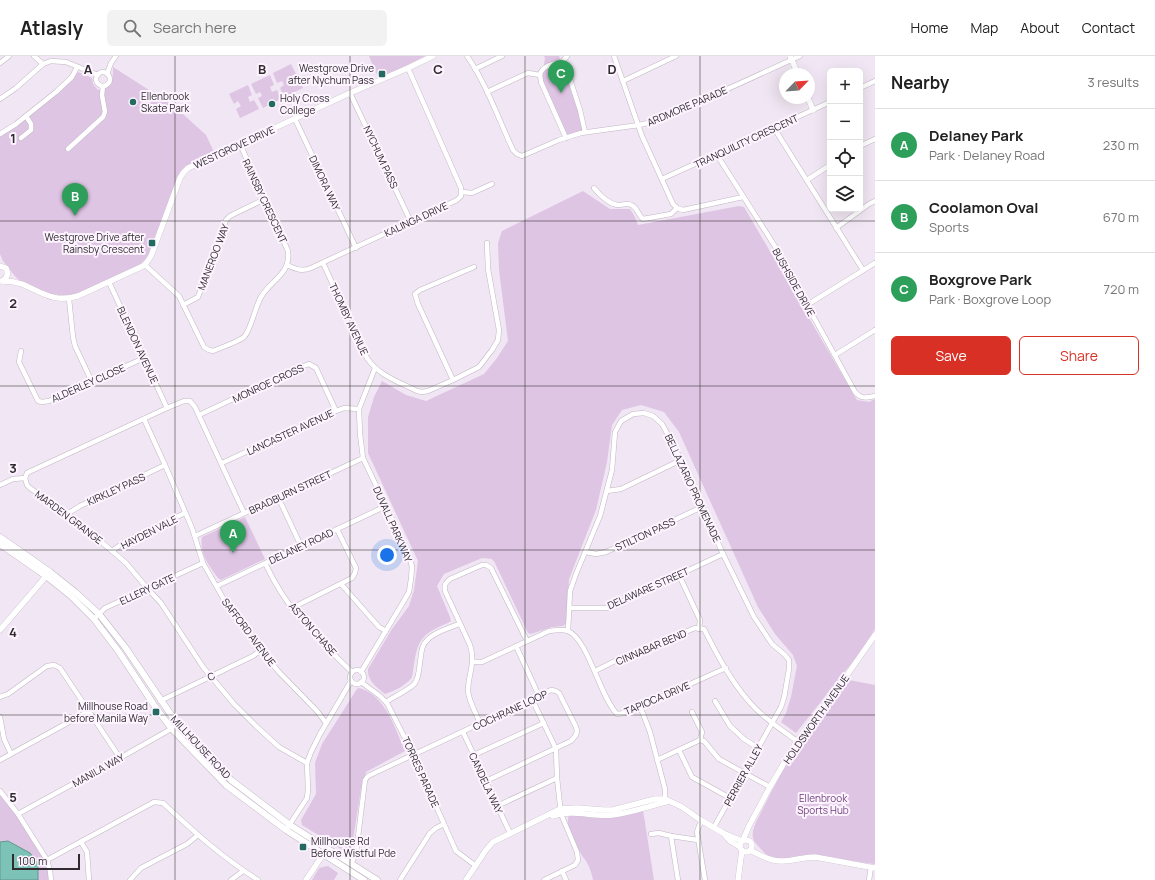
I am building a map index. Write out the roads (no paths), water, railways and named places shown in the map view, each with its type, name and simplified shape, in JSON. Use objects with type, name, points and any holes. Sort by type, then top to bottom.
[{"type":"main road","name":"MILLHOUSE ROAD","points":[[0,537],[48,574],[94,619],[119,652],[171,728],[226,785],[286,830],[351,864],[377,880]]},
{"type":"main road","name":"MILLHOUSE ROAD","points":[[0,544],[75,592],[99,614],[125,647],[160,700],[178,724],[231,780],[364,880]]},
{"type":"main road","points":[[226,785],[231,780]]},
{"type":"street","points":[[0,63],[9,56]]},
{"type":"street","points":[[34,56],[43,64]]},
{"type":"street","points":[[103,86],[107,85],[110,81],[107,74],[111,63],[116,56]]},
{"type":"street","name":"WESTGROVE DRIVE","points":[[145,265],[151,256],[180,178],[188,168],[433,56]]},
{"type":"street","name":"ARDMORE PARADE","points":[[468,56],[487,92],[513,150],[522,156],[585,132],[639,125],[668,116],[790,58],[800,56]]},
{"type":"street","points":[[474,69],[502,56]]},
{"type":"street","points":[[563,65],[563,61],[567,56]]},
{"type":"street","points":[[614,56],[642,136],[673,204],[677,208],[683,210],[743,197]]},
{"type":"street","points":[[623,80],[676,56]]},
{"type":"street","points":[[0,99],[16,88],[43,64],[57,58],[98,75]]},
{"type":"street","points":[[790,58],[795,68]]},
{"type":"street","points":[[566,138],[541,82],[540,75],[542,71],[546,67],[555,63],[563,65],[568,73],[580,110],[585,132]]},
{"type":"street","points":[[0,134],[56,92],[72,77],[77,67]]},
{"type":"street","points":[[408,68],[462,188],[462,192],[472,193],[492,184]]},
{"type":"street","points":[[103,86],[97,83],[96,79],[98,75],[103,72],[107,74]]},
{"type":"street","points":[[487,92],[528,73],[540,75]]},
{"type":"street","points":[[863,87],[875,81]]},
{"type":"street","points":[[68,149],[103,117],[105,112],[102,95],[103,86]]},
{"type":"street","name":"NYCHUM PASS","points":[[350,93],[411,222]]},
{"type":"street","name":"TRANQUILITY CRESCENT","points":[[662,179],[827,103]]},
{"type":"street","points":[[810,104],[813,110]]},
{"type":"street","points":[[21,138],[31,130],[31,124],[26,116]]},
{"type":"street","name":"DIMORA WAY","points":[[295,119],[356,248]]},
{"type":"street","points":[[774,128],[863,270]]},
{"type":"street","points":[[863,145],[875,139]]},
{"type":"street","name":"RAINSBY CRESCENT","points":[[240,144],[288,251],[289,258],[287,265]]},
{"type":"street","name":"BUSHSIDE DRIVE","points":[[717,155],[790,270],[807,305],[855,392],[864,398],[875,396]]},
{"type":"street","points":[[807,180],[827,167]]},
{"type":"street","points":[[594,188],[602,197],[616,204],[628,203],[636,207],[642,219],[671,214],[677,208]]},
{"type":"street","name":"KALINGA DRIVE","points":[[287,265],[298,270],[306,270],[323,263],[457,200],[461,196],[462,192]]},
{"type":"street","name":"MANEROO WAY","points":[[183,305],[198,297],[226,220],[230,216],[265,199]]},
{"type":"street","points":[[836,228],[875,201]]},
{"type":"street","name":"THOMBY AVENUE","points":[[323,263],[367,358],[372,365],[389,377],[422,392],[453,380],[479,367],[498,340],[499,330],[488,269],[487,243]]},
{"type":"street","points":[[807,305],[875,263]]},
{"type":"street","points":[[1,264],[6,268],[8,273],[22,284],[41,294],[54,298],[69,299],[145,265],[179,296],[204,347],[213,351],[243,338],[247,333],[261,296],[287,265]]},
{"type":"street","points":[[453,380],[418,304],[415,294],[420,290],[474,266]]},
{"type":"street","points":[[2,281],[8,273]]},
{"type":"street","points":[[2,281],[22,284]]},
{"type":"street","name":"BLENDON AVENUE","points":[[109,282],[167,408]]},
{"type":"street","points":[[69,299],[75,346],[92,382]]},
{"type":"street","points":[[835,355],[875,330]]},
{"type":"street","name":"ALDERLEY CLOSE","points":[[21,351],[19,362],[38,401],[42,402],[49,401],[144,358]]},
{"type":"street","name":"MONROE CROSS","points":[[199,415],[309,364],[316,368],[336,411]]},
{"type":"street","name":"DUVALL PARKWAY","points":[[361,672],[409,592],[412,568],[409,555],[363,458],[359,409],[375,368]]},
{"type":"street","points":[[0,485],[13,479],[25,478],[31,471],[167,408],[184,401],[190,401],[199,415],[244,513]]},
{"type":"street","name":"LANCASTER AVENUE","points":[[222,463],[336,411],[344,408],[359,409]]},
{"type":"street","name":"BELLAZARIO PROMENADE","points":[[568,631],[570,591],[600,516],[612,470],[615,432],[620,421],[633,414],[644,413],[653,416],[662,424],[681,460],[754,617],[772,644],[785,655],[788,660],[789,669],[784,698],[772,723]]},
{"type":"street","name":"SAFFORD AVENUE","points":[[144,419],[195,536],[203,562],[223,598],[238,621],[278,671],[317,711],[326,723]]},
{"type":"street","name":"BRADBURN STREET","points":[[195,536],[363,458]]},
{"type":"street","points":[[607,490],[621,488],[681,460]]},
{"type":"street","name":"KIRKLEY PASS","points":[[67,514],[80,506],[165,465]]},
{"type":"street","name":"MARDEN GRANGE","points":[[25,478],[27,485],[30,488],[77,521],[126,563],[161,603],[203,667],[234,704],[279,747],[307,763]]},
{"type":"street","points":[[278,497],[301,546]]},
{"type":"street","name":"DELANEY ROAD","points":[[217,586],[386,506]]},
{"type":"street","name":"STILTON PASS","points":[[586,552],[596,554],[606,552],[702,507]]},
{"type":"street","name":"HAYDEN VALE","points":[[112,551],[126,541],[185,514]]},
{"type":"street","points":[[292,608],[352,578],[355,573],[356,568],[338,529]]},
{"type":"street","name":"DELAWARE STREET","points":[[569,608],[608,608],[724,554]]},
{"type":"street","name":"ELLERY GATE","points":[[94,619],[106,608],[203,562]]},
{"type":"street","name":"ASTON CHASE","points":[[265,563],[292,608],[315,635],[352,672]]},
{"type":"street","points":[[480,723],[469,699],[468,690],[472,662],[470,645],[459,624],[444,586],[450,579],[482,565],[492,568],[527,641]]},
{"type":"street","points":[[0,630],[48,574]]},
{"type":"street","points":[[679,575],[700,620],[699,629]]},
{"type":"street","points":[[341,584],[379,627],[386,631]]},
{"type":"street","points":[[386,702],[410,688],[415,683],[418,676],[422,648],[425,642],[435,634],[459,624]]},
{"type":"street","name":"CINNABAR BEND","points":[[595,671],[619,659],[695,628],[704,630],[726,668],[756,709],[797,741]]},
{"type":"street","points":[[472,662],[482,662],[549,632],[556,630],[568,631]]},
{"type":"street","name":"TAPIOCA DRIVE","points":[[568,631],[574,635],[581,645],[595,671],[611,708],[617,714],[625,713],[726,668]]},
{"type":"street","name":"HOLDSWORTH AVENUE","points":[[747,847],[740,843],[797,741],[840,685],[875,634]]},
{"type":"street","points":[[516,646],[539,696]]},
{"type":"street","name":"C","points":[[160,700],[253,656],[261,650]]},
{"type":"street","points":[[0,697],[8,694],[47,666],[54,665],[60,668],[120,758]]},
{"type":"street","points":[[286,830],[307,798],[307,763],[320,734],[352,681],[350,678],[352,672],[356,670],[361,672],[363,676],[361,682],[357,684],[352,681]]},
{"type":"street","name":"TORRES PARADE","points":[[361,682],[380,696],[393,712],[456,851],[476,866]]},
{"type":"street","name":"COCHRANE LOOP","points":[[351,864],[356,853],[365,780],[368,776],[551,690],[559,693],[576,727],[577,731],[574,739],[556,749],[486,781]]},
{"type":"street","points":[[532,699],[556,749],[560,811],[577,852],[578,860],[575,865],[544,880]]},
{"type":"street","points":[[715,701],[730,726],[744,740],[758,748]]},
{"type":"street","points":[[640,706],[650,732],[667,800]]},
{"type":"street","points":[[0,760],[89,711]]},
{"type":"street","points":[[692,712],[702,732],[700,740]]},
{"type":"street","points":[[0,717],[4,738],[12,754]]},
{"type":"street","points":[[474,755],[544,723]]},
{"type":"street","name":"PERRIER ALLEY","points":[[714,827],[772,723]]},
{"type":"street","name":"MANILA WAY","points":[[18,814],[178,724]]},
{"type":"street","name":"CANDELA WAY","points":[[463,732],[510,833]]},
{"type":"street","points":[[657,760],[700,740]]},
{"type":"street","points":[[700,740],[704,741],[719,759],[770,787]]},
{"type":"street","points":[[679,750],[692,777],[730,798]]},
{"type":"street","points":[[497,806],[557,778]]},
{"type":"street","points":[[0,791],[18,814],[47,860],[51,880]]},
{"type":"street","points":[[466,880],[493,842],[560,811],[611,815],[667,800],[677,804],[723,833],[743,840]]},
{"type":"street","points":[[47,860],[154,802],[163,803],[198,835],[258,880]]},
{"type":"street","points":[[702,821],[698,826],[697,832],[705,880]]},
{"type":"street","points":[[400,880],[430,833],[444,824]]},
{"type":"street","name":"HOLDSWORTH AVENUE","points":[[738,880],[741,862],[747,847],[749,826]]},
{"type":"street","points":[[652,834],[659,833],[698,840]]},
{"type":"street","points":[[723,833],[730,841],[747,847],[765,858],[782,861],[806,857],[873,868],[869,880]]},
{"type":"street","points":[[130,880],[141,868],[187,844],[198,835]]},
{"type":"street","points":[[670,836],[678,880]]},
{"type":"street","points":[[81,842],[86,852],[89,880]]},
{"type":"street","points":[[306,880],[325,851]]},
{"type":"street","points":[[231,880],[244,871]]},
{"type":"street","points":[[562,871],[566,880]]},
{"type":"place","name":"Westgrove Drive after Nychum Pass","points":[[382,74]]},
{"type":"place","name":"Boxgrove Park","points":[[561,93]]},
{"type":"place","name":"Ellenbrook Skate Park","points":[[133,102]]},
{"type":"place","name":"Holy Cross College","points":[[272,104]]},
{"type":"place","name":"Coolamon Oval","points":[[75,216]]},
{"type":"place","name":"Westgrove Drive after Rainsby Crescent","points":[[152,243]]},
{"type":"place","name":"Delaney Park","points":[[233,553]]},
{"type":"place","name":"Millhouse Road before Manila Way","points":[[156,712]]},
{"type":"place","name":"Millhouse Rd Before Wistful Pde","points":[[303,847]]},
{"type":"park label","name":"Ellenbrook Sports Hub","points":[[823,804]]}]
